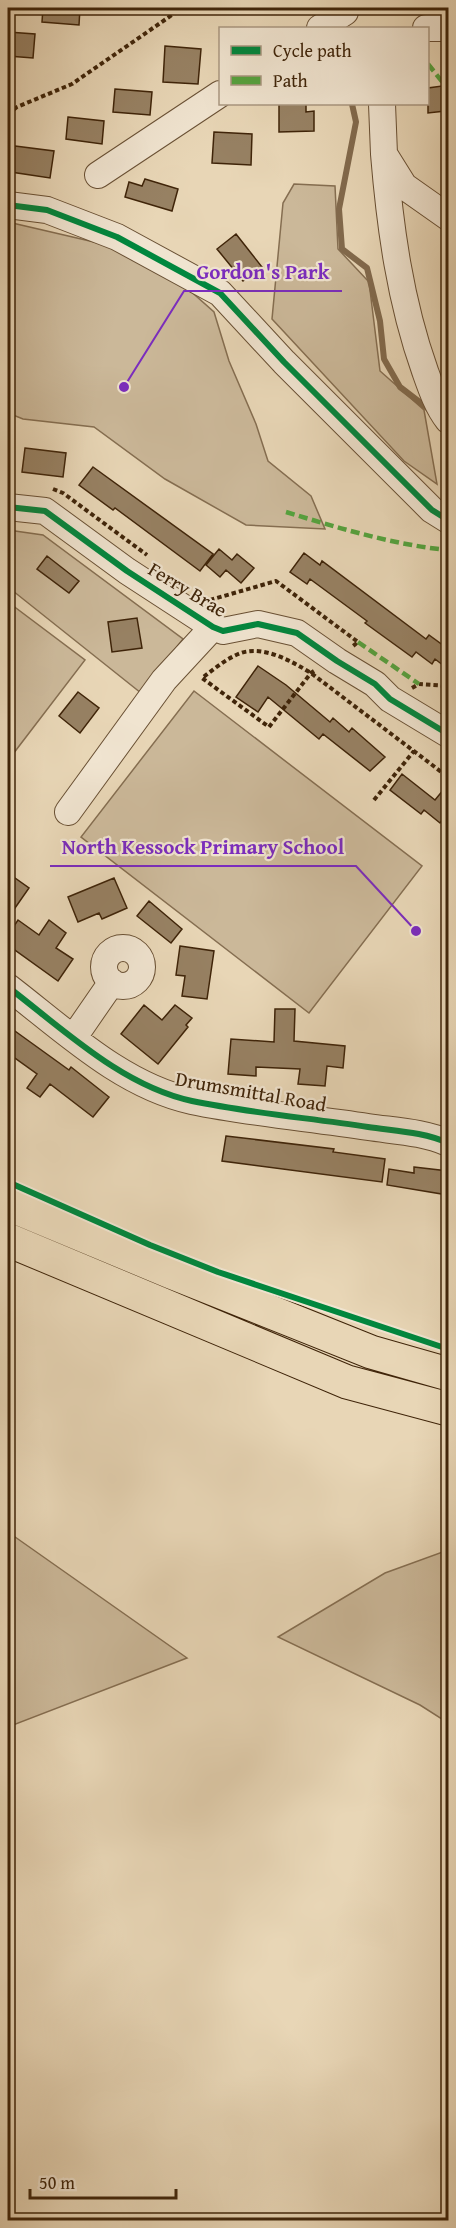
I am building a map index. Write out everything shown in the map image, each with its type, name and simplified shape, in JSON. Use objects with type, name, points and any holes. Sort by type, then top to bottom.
[{"type":"highway","points":[[8,1204],[371,1352],[448,1374]]},
{"type":"highway","points":[[8,1240],[347,1382],[448,1409]]},
{"type":"street","points":[[322,27],[349,16]]},
{"type":"street","points":[[429,28],[448,28]]},
{"type":"street","points":[[98,175],[219,95]]},
{"type":"street","points":[[382,105],[390,224],[411,327],[432,392],[448,420]]},
{"type":"street","points":[[384,154],[404,186],[448,217]]},
{"type":"street","points":[[8,205],[47,210],[117,237],[220,293],[284,362],[432,510],[448,520]]},
{"type":"street","name":"Ferry Brae","points":[[8,507],[45,511],[127,571],[213,627],[223,631],[258,624],[297,633],[375,684],[390,699],[448,734]]},
{"type":"street","name":"Ferry Brae","points":[[68,812],[164,680],[213,627]]},
{"type":"street","points":[[74,1037],[112,982]]},
{"type":"street","name":"Drumsmittal Road","points":[[8,987],[118,1071],[156,1089],[191,1101],[398,1131],[438,1138],[448,1143]]},
{"type":"path","points":[[8,114],[17,107],[72,84],[182,8]]},
{"type":"path","points":[[311,673],[269,727],[202,678],[217,666],[243,652],[266,652],[294,663],[311,673],[448,777]]},
{"type":"path","points":[[374,800],[414,751]]},
{"type":"shaded area","points":[[294,184],[335,186],[338,249],[369,282],[380,371],[424,410],[437,484],[404,461],[272,319],[283,203]]},
{"type":"shaded area","points":[[8,222],[107,245],[170,273],[214,312],[229,361],[256,424],[268,461],[311,496],[325,529],[246,525],[165,479],[94,427],[23,419],[8,413]]},
{"type":"shaded area","points":[[8,530],[43,535],[183,639],[141,693],[8,587]]},
{"type":"shaded area","points":[[8,602],[85,660],[13,754],[8,749]]},
{"type":"shaded area","points":[[194,691],[422,866],[309,1013],[81,837]]},
{"type":"shaded area","points":[[8,1532],[187,1658],[8,1727]]},
{"type":"shaded area","points":[[448,1550],[448,1723],[420,1705],[278,1637],[385,1573]]},
{"type":"building","points":[[43,8],[80,8],[79,25],[42,22]]},
{"type":"building","points":[[8,32],[35,34],[33,58],[8,56]]},
{"type":"building","points":[[165,46],[201,49],[198,84],[163,82]]},
{"type":"building","points":[[442,86],[445,111],[428,113],[429,88]]},
{"type":"building","points":[[115,89],[152,92],[150,115],[113,112]]},
{"type":"building","points":[[279,105],[306,105],[306,112],[314,111],[314,131],[279,132]]},
{"type":"building","points":[[68,117],[104,121],[102,144],[66,139]]},
{"type":"building","points":[[214,132],[252,134],[251,165],[212,163]]},
{"type":"building","points":[[15,146],[54,151],[50,178],[11,172]]},
{"type":"building","points":[[145,179],[178,189],[172,211],[125,197],[129,182],[142,186]]},
{"type":"building","points":[[236,234],[262,267],[243,281],[217,249]]},
{"type":"building","points":[[25,448],[66,453],[63,477],[22,472]]},
{"type":"building","points":[[93,467],[213,554],[200,571],[115,508],[113,510],[79,485]]},
{"type":"building","points":[[219,549],[232,560],[237,554],[254,568],[241,583],[226,570],[220,577],[206,565]]},
{"type":"building","points":[[304,553],[320,565],[322,561],[426,639],[429,635],[448,649],[448,669],[435,659],[432,664],[416,652],[412,657],[310,579],[307,584],[290,572]]},
{"type":"building","points":[[47,556],[79,581],[69,593],[37,569]]},
{"type":"building","points":[[137,618],[142,648],[112,652],[108,622]]},
{"type":"building","points":[[258,666],[286,685],[330,722],[333,718],[349,732],[352,728],[385,757],[370,771],[323,734],[319,739],[268,697],[258,712],[236,697]]},
{"type":"building","points":[[78,692],[99,708],[80,733],[59,716]]},
{"type":"building","points":[[402,774],[435,800],[448,784],[448,812],[440,823],[424,810],[421,814],[390,790]]},
{"type":"building","points":[[8,873],[29,888],[8,918]]},
{"type":"building","points":[[114,878],[127,908],[102,919],[99,913],[78,922],[68,897]]},
{"type":"building","points":[[149,901],[182,929],[171,943],[137,916]]},
{"type":"building","points":[[18,920],[39,935],[49,920],[66,933],[56,948],[73,959],[58,981],[8,945],[8,935]]},
{"type":"building","points":[[180,946],[214,951],[207,999],[182,996],[185,976],[176,975]]},
{"type":"building","points":[[144,1005],[162,1020],[175,1005],[192,1018],[186,1025],[188,1027],[158,1064],[121,1034]]},
{"type":"building","points":[[275,1009],[295,1009],[294,1041],[345,1046],[343,1068],[327,1066],[325,1086],[298,1084],[300,1069],[256,1067],[256,1076],[228,1074],[231,1039],[274,1042]]},
{"type":"building","points":[[8,1026],[69,1070],[71,1067],[109,1097],[93,1117],[50,1084],[40,1097],[27,1088],[37,1074],[8,1053]]},
{"type":"building","points":[[226,1136],[334,1149],[333,1152],[385,1159],[382,1182],[222,1161]]},
{"type":"building","points":[[414,1167],[448,1171],[448,1195],[387,1185],[389,1169],[414,1173]]},
{"type":"waterway","points":[[352,105],[356,122],[339,209],[342,249],[367,268],[380,321],[384,359],[400,387],[430,410]]},
{"type":"marked path","points":[[429,65],[448,89]]},
{"type":"marked path","points":[[286,512],[387,540],[448,550]]},
{"type":"marked path","points":[[358,642],[419,684]]},
{"type":"cycle path","points":[[8,205],[47,210],[117,237],[220,293],[284,362],[432,510],[448,520]]},
{"type":"cycle path","points":[[8,507],[45,511],[127,571],[213,627],[223,631],[258,624],[297,633],[375,684],[390,699],[448,734]]},
{"type":"cycle path","points":[[8,987],[94,1054],[141,1083],[166,1094],[236,1109],[409,1132],[448,1143]]},
{"type":"cycle path","points":[[8,1182],[150,1245],[218,1272],[448,1349]]},
{"type":"place","name":"Gordon's Park","points":[[124,387]]},
{"type":"place","name":"North Kessock Primary School","points":[[416,931]]}]
